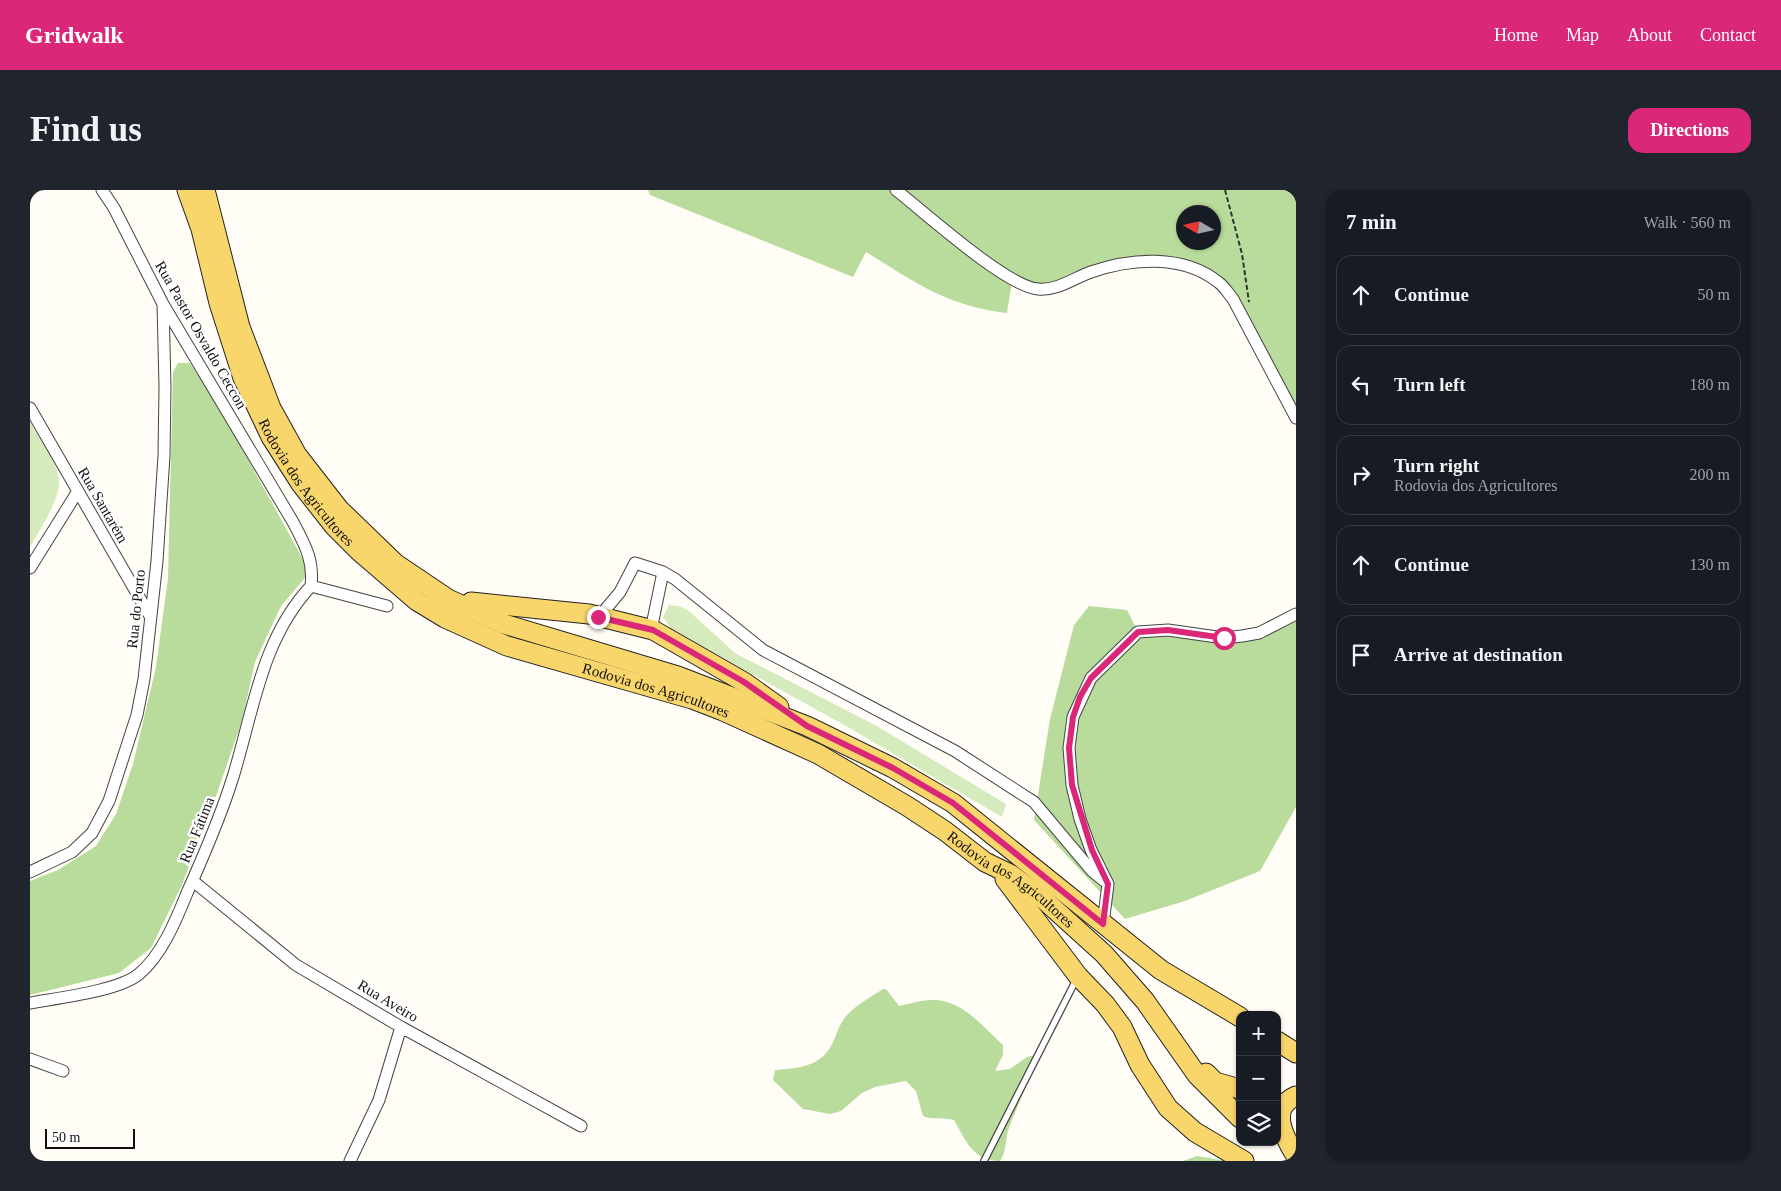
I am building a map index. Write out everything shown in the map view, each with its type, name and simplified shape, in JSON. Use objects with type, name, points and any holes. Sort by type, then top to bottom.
[{"type":"main road","name":"Rodovia dos Agricultores","points":[[187,190],[201,229],[219,304],[243,378],[271,437],[301,484],[334,526],[359,551],[417,601],[445,618],[507,646],[692,699],[750,723],[818,754],[945,830],[985,862],[1010,874],[1040,897],[1104,954],[1145,1001],[1167,1036],[1197,1075],[1236,1114]]},
{"type":"main road","name":"Rodovia dos Agricultores","points":[[205,190],[240,327],[271,408],[298,455],[339,509],[396,564],[448,599],[504,624],[678,676],[807,726],[893,768],[953,803],[1161,970],[1235,1015]]},
{"type":"main road","points":[[448,599],[598,617],[650,630],[744,682],[807,726]]},
{"type":"main road","points":[[985,862],[1010,884],[1078,976],[1105,1004],[1122,1027],[1140,1065],[1168,1108],[1195,1132],[1244,1161]]},
{"type":"main road","points":[[1167,1036],[1215,1082],[1236,1088]]},
{"type":"main road","points":[[1281,1044],[1296,1053]]},
{"type":"main road","points":[[1296,1096],[1289,1099],[1281,1110],[1280,1122],[1284,1136],[1296,1157]]},
{"type":"main road","points":[[1278,1146],[1296,1157]]},
{"type":"street","name":"Rua Pastor Osvaldo Ceccon","points":[[102,190],[114,208],[163,304],[293,522],[307,549],[313,569],[311,586]]},
{"type":"street","points":[[896,190],[989,264],[1012,280],[1031,288],[1038,289],[1065,284],[1098,270],[1143,262],[1163,261],[1212,277],[1220,283],[1233,299],[1296,418]]},
{"type":"street","name":"Rua do Porto","points":[[30,872],[72,852],[92,833],[101,820],[137,715],[144,678],[157,552],[165,431],[163,304]]},
{"type":"street","name":"Rua Santarém","points":[[30,408],[150,616]]},
{"type":"street","points":[[30,568],[78,491]]},
{"type":"street","points":[[598,617],[620,592],[635,562],[663,572],[704,600],[763,650],[955,750],[1034,802],[1092,871],[1108,884]]},
{"type":"street","points":[[650,630],[663,572]]},
{"type":"street","points":[[311,586],[387,606]]},
{"type":"street","name":"Rua Fátima","points":[[30,1003],[112,987],[139,975],[158,952],[193,881],[232,780],[269,650],[283,622],[311,586]]},
{"type":"street","points":[[1103,924],[1108,884],[1092,850],[1072,785],[1069,748],[1073,717],[1091,678],[1138,632],[1168,630],[1224,638],[1242,636],[1259,633],[1296,614]]},
{"type":"street","name":"Rua Aveiro","points":[[193,881],[296,965],[401,1027],[581,1126]]},
{"type":"street","points":[[350,1161],[379,1100],[401,1027]]},
{"type":"street","points":[[30,1059],[63,1071]]},
{"type":"lane","points":[[984,1161],[1078,976]]},
{"type":"path","points":[[1226,190],[1242,254],[1249,305]]},
{"type":"green space","points":[[648,190],[1296,190],[1296,418],[1233,299],[1211,277],[1143,262],[1046,288],[1012,281],[1007,313],[986,310],[949,299],[917,283],[866,252],[853,277],[650,195]]},
{"type":"green space","points":[[178,363],[190,363],[219,407],[310,572],[281,606],[255,662],[242,721],[216,796],[181,887],[151,948],[119,973],[30,995],[30,881],[58,870],[96,846],[116,814],[133,764],[156,667],[168,578],[173,372]]},
{"type":"green space","points":[[30,422],[52,457],[58,472],[59,487],[57,496],[44,524],[30,547]]},
{"type":"green space","points":[[669,605],[679,606],[689,611],[735,653],[875,725],[1006,804],[1002,817],[839,722],[671,629],[663,617]]},
{"type":"green space","points":[[1089,606],[1127,610],[1138,632],[1242,636],[1296,614],[1296,807],[1260,871],[1185,901],[1125,919],[1034,820],[1050,719],[1074,625]]},
{"type":"green space","points":[[886,989],[899,1006],[927,1000],[942,1001],[952,1004],[971,1015],[1003,1045],[1003,1055],[995,1071],[1010,1069],[1027,1057],[1036,1055],[1028,1082],[1009,1128],[1004,1153],[1000,1161],[983,1158],[977,1154],[971,1148],[954,1120],[923,1116],[916,1091],[906,1081],[875,1087],[862,1093],[841,1111],[830,1114],[803,1109],[773,1080],[775,1070],[806,1066],[819,1060],[830,1048],[846,1016],[858,1005]]},
{"type":"green space","points":[[1197,1156],[1227,1161],[1183,1161]]},
{"type":"route","points":[[598,617],[653,630],[744,682],[807,726],[893,768],[953,803],[1103,924],[1108,884],[1080,819],[1072,785],[1069,748],[1073,717],[1080,697],[1091,678],[1113,654],[1138,632],[1186,631],[1224,638]]}]
